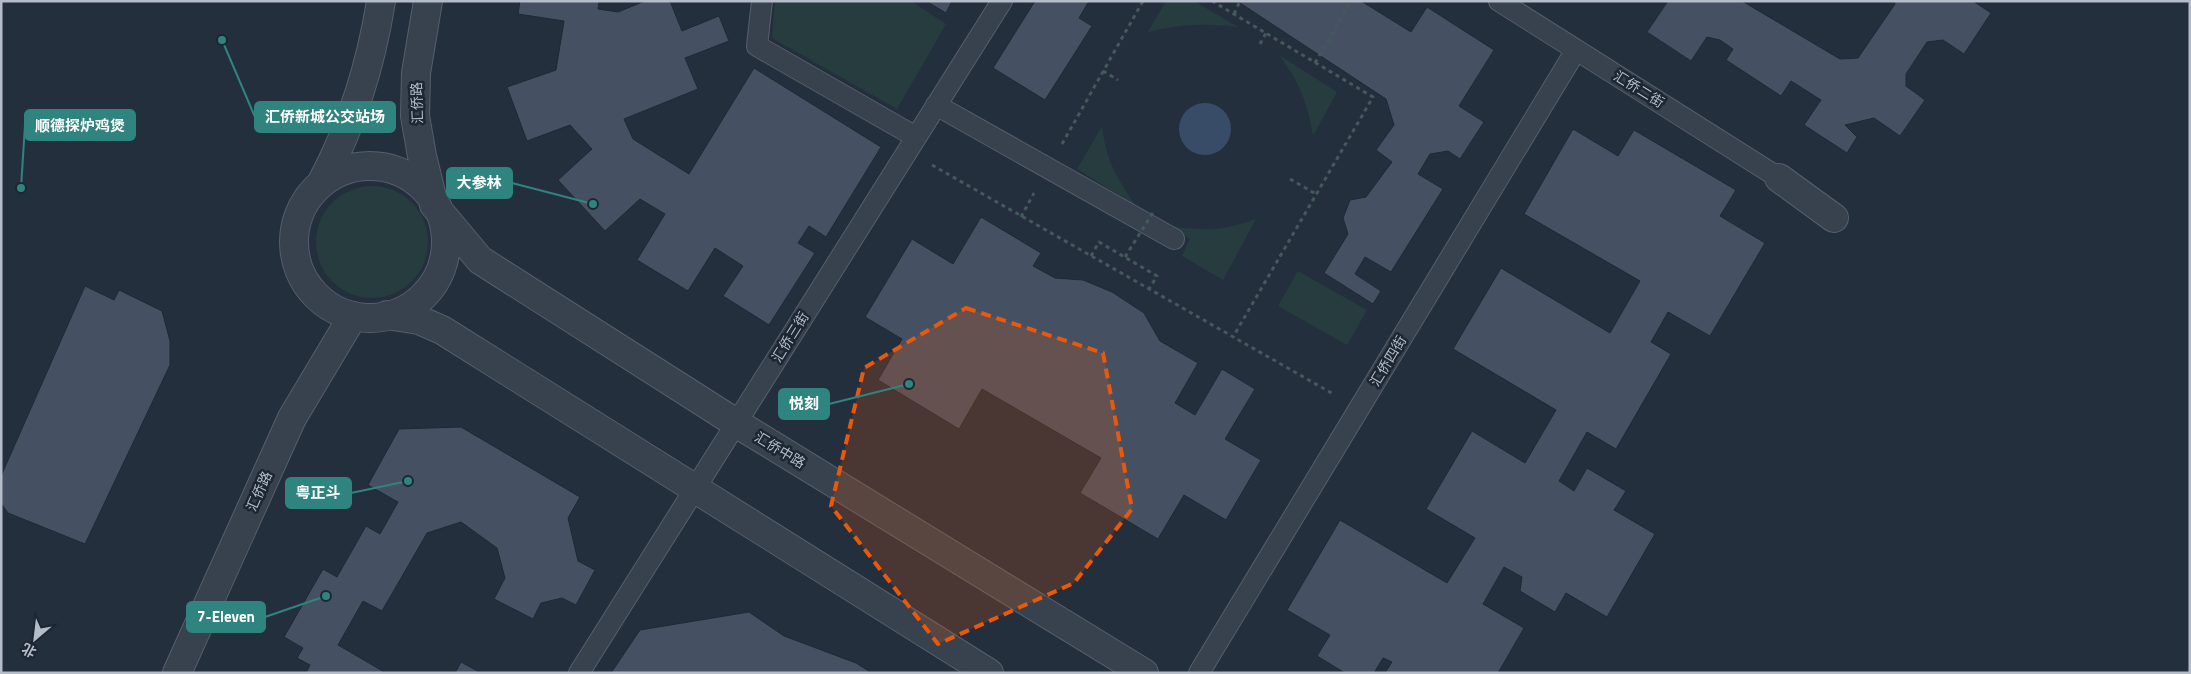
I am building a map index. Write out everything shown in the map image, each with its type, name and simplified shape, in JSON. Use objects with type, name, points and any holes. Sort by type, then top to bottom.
[{"type":"street","points":[[322,182],[346,169],[370,165],[397,170],[418,182],[434,205],[446,234],[447,253],[438,279],[419,301],[388,315],[372,318],[353,316],[334,309],[312,291],[298,266],[295,252],[296,226],[306,200],[322,182],[337,154],[356,105],[368,64],[381,1]]},
{"type":"street","name":"汇侨路","points":[[428,1],[416,73],[415,116],[434,205]]},
{"type":"street","points":[[1779,178],[1834,218]]},
{"type":"street","name":"汇侨中路","points":[[434,205],[480,260],[736,423],[1144,673]]},
{"type":"street","points":[[388,315],[419,320],[442,330],[989,673]]},
{"type":"street","name":"汇侨路","points":[[177,673],[292,418],[353,316]]},
{"type":"lane","points":[[762,1],[757,46],[911,144]]},
{"type":"lane","name":"汇侨三街","points":[[579,673],[621,603],[696,490],[736,423],[1002,1]]},
{"type":"lane","name":"汇侨二街","points":[[1499,1],[1779,178]]},
{"type":"lane","name":"汇侨四街","points":[[1199,673],[1576,50]]},
{"type":"lane","points":[[936,105],[1174,239]]},
{"type":"path","points":[[1021,217],[1143,1]]},
{"type":"path","points":[[1212,1],[1373,97],[1232,337]]},
{"type":"path","points":[[1234,14],[1240,1]]},
{"type":"path","points":[[1316,63],[1351,1]]},
{"type":"path","points":[[1260,44],[1266,33]]},
{"type":"path","points":[[1103,71],[1118,80]]},
{"type":"path","points":[[911,144],[1021,217],[1359,409]]},
{"type":"path","points":[[1290,179],[1316,194]]},
{"type":"path","points":[[1125,257],[1154,211]]},
{"type":"path","points":[[1091,256],[1099,242],[1157,276],[1149,289]]},
{"type":"highlighted area","points":[[966,308],[1103,353],[1132,509],[1074,583],[938,644],[831,506],[864,368]]},
{"type":"green space","points":[[775,1],[911,1],[946,24],[897,109],[772,38]]},
{"type":"green space","points":[[1166,1],[1194,1],[1238,27],[1193,25],[1148,32]]},
{"type":"green space","points":[[1279,55],[1337,92],[1313,136],[1302,93]]},
{"type":"green space","points":[[1102,126],[1106,149],[1113,169],[1136,206],[1077,169]]},
{"type":"green space","points":[[372,186],[393,190],[412,202],[424,221],[428,242],[424,263],[412,282],[393,294],[372,298],[351,294],[332,282],[320,263],[316,242],[320,221],[332,202],[351,190]]},
{"type":"green space","points":[[1256,219],[1223,280],[1182,256],[1190,239],[1166,225],[1190,229],[1212,229],[1233,226]]},
{"type":"green space","points":[[1298,271],[1367,310],[1347,345],[1278,306]]},
{"type":"water","points":[[1205,103],[1215,105],[1223,111],[1229,119],[1231,129],[1229,139],[1223,147],[1215,153],[1205,155],[1195,153],[1187,147],[1181,139],[1179,129],[1181,119],[1187,111],[1195,105]]},
{"type":"building","points":[[520,1],[599,1],[598,9],[618,12],[645,1],[670,1],[682,31],[719,16],[729,41],[685,58],[698,89],[624,119],[633,139],[689,174],[754,68],[881,147],[826,237],[809,226],[798,243],[815,253],[769,325],[723,296],[743,266],[715,248],[688,291],[637,260],[665,214],[640,199],[605,231],[558,180],[592,149],[570,125],[527,141],[507,87],[556,70],[564,21],[518,14]]},
{"type":"building","points":[[926,1],[952,1],[946,13]]},
{"type":"building","points":[[1035,1],[1089,1],[1079,18],[1092,26],[1045,100],[993,68]]},
{"type":"building","points":[[1237,1],[1361,1],[1411,32],[1427,7],[1494,50],[1459,106],[1484,122],[1460,159],[1448,151],[1430,154],[1418,174],[1443,189],[1391,272],[1365,257],[1355,274],[1381,291],[1373,304],[1324,273],[1348,234],[1343,218],[1350,200],[1366,197],[1392,162],[1376,150],[1394,125],[1386,99]]},
{"type":"building","points":[[1668,1],[1742,1],[1840,59],[1858,58],[1895,4],[1894,1],[1973,1],[1991,13],[1964,54],[1943,40],[1927,42],[1906,74],[1906,86],[1925,100],[1900,136],[1874,118],[1845,125],[1857,137],[1847,153],[1804,125],[1821,100],[1791,81],[1781,96],[1726,60],[1733,49],[1720,40],[1707,37],[1691,61],[1647,32]]},
{"type":"building","points":[[1573,129],[1618,156],[1634,130],[1736,190],[1720,216],[1765,243],[1710,336],[1668,312],[1651,342],[1671,354],[1616,449],[1587,432],[1559,481],[1574,491],[1587,468],[1626,491],[1614,510],[1655,534],[1607,617],[1566,593],[1555,612],[1520,591],[1522,577],[1504,567],[1483,604],[1524,628],[1498,673],[1385,673],[1392,662],[1383,658],[1374,673],[1345,673],[1317,656],[1330,635],[1287,610],[1340,520],[1447,583],[1475,538],[1426,509],[1472,431],[1525,463],[1556,410],[1453,349],[1501,268],[1610,333],[1640,281],[1524,214]]},
{"type":"building","points":[[981,217],[1041,253],[1033,266],[1055,278],[1083,280],[1112,292],[1144,313],[1160,341],[1198,363],[1175,403],[1195,415],[1222,369],[1255,389],[1225,439],[1261,460],[1226,520],[1184,495],[1158,539],[1080,493],[1101,458],[982,389],[959,429],[878,380],[902,339],[865,317],[912,239],[953,264]]},
{"type":"building","points":[[85,286],[114,300],[119,290],[162,311],[170,341],[170,365],[85,544],[8,513],[1,503],[1,476]]},
{"type":"building","points":[[461,427],[580,497],[568,518],[578,561],[595,570],[576,605],[562,598],[541,603],[533,619],[494,599],[505,578],[497,548],[461,522],[427,533],[382,611],[363,601],[338,645],[386,673],[306,673],[310,665],[297,658],[303,648],[284,637],[323,569],[337,577],[366,526],[380,534],[398,502],[368,485],[399,429]]},
{"type":"building","points":[[749,612],[784,636],[856,663],[872,673],[611,673],[640,630]]},
{"type":"building","points":[[461,662],[481,673],[455,673]]},
{"type":"place","name":"汇侨新城公交站场","points":[[222,40]]},
{"type":"place","name":"顺德探炉鸡煲","points":[[21,188]]},
{"type":"place","name":"大参林","points":[[593,204]]},
{"type":"place","name":"悦刻","points":[[909,384]]},
{"type":"place","name":"粤正斗","points":[[408,481]]},
{"type":"place","name":"7-Eleven","points":[[326,596]]}]
